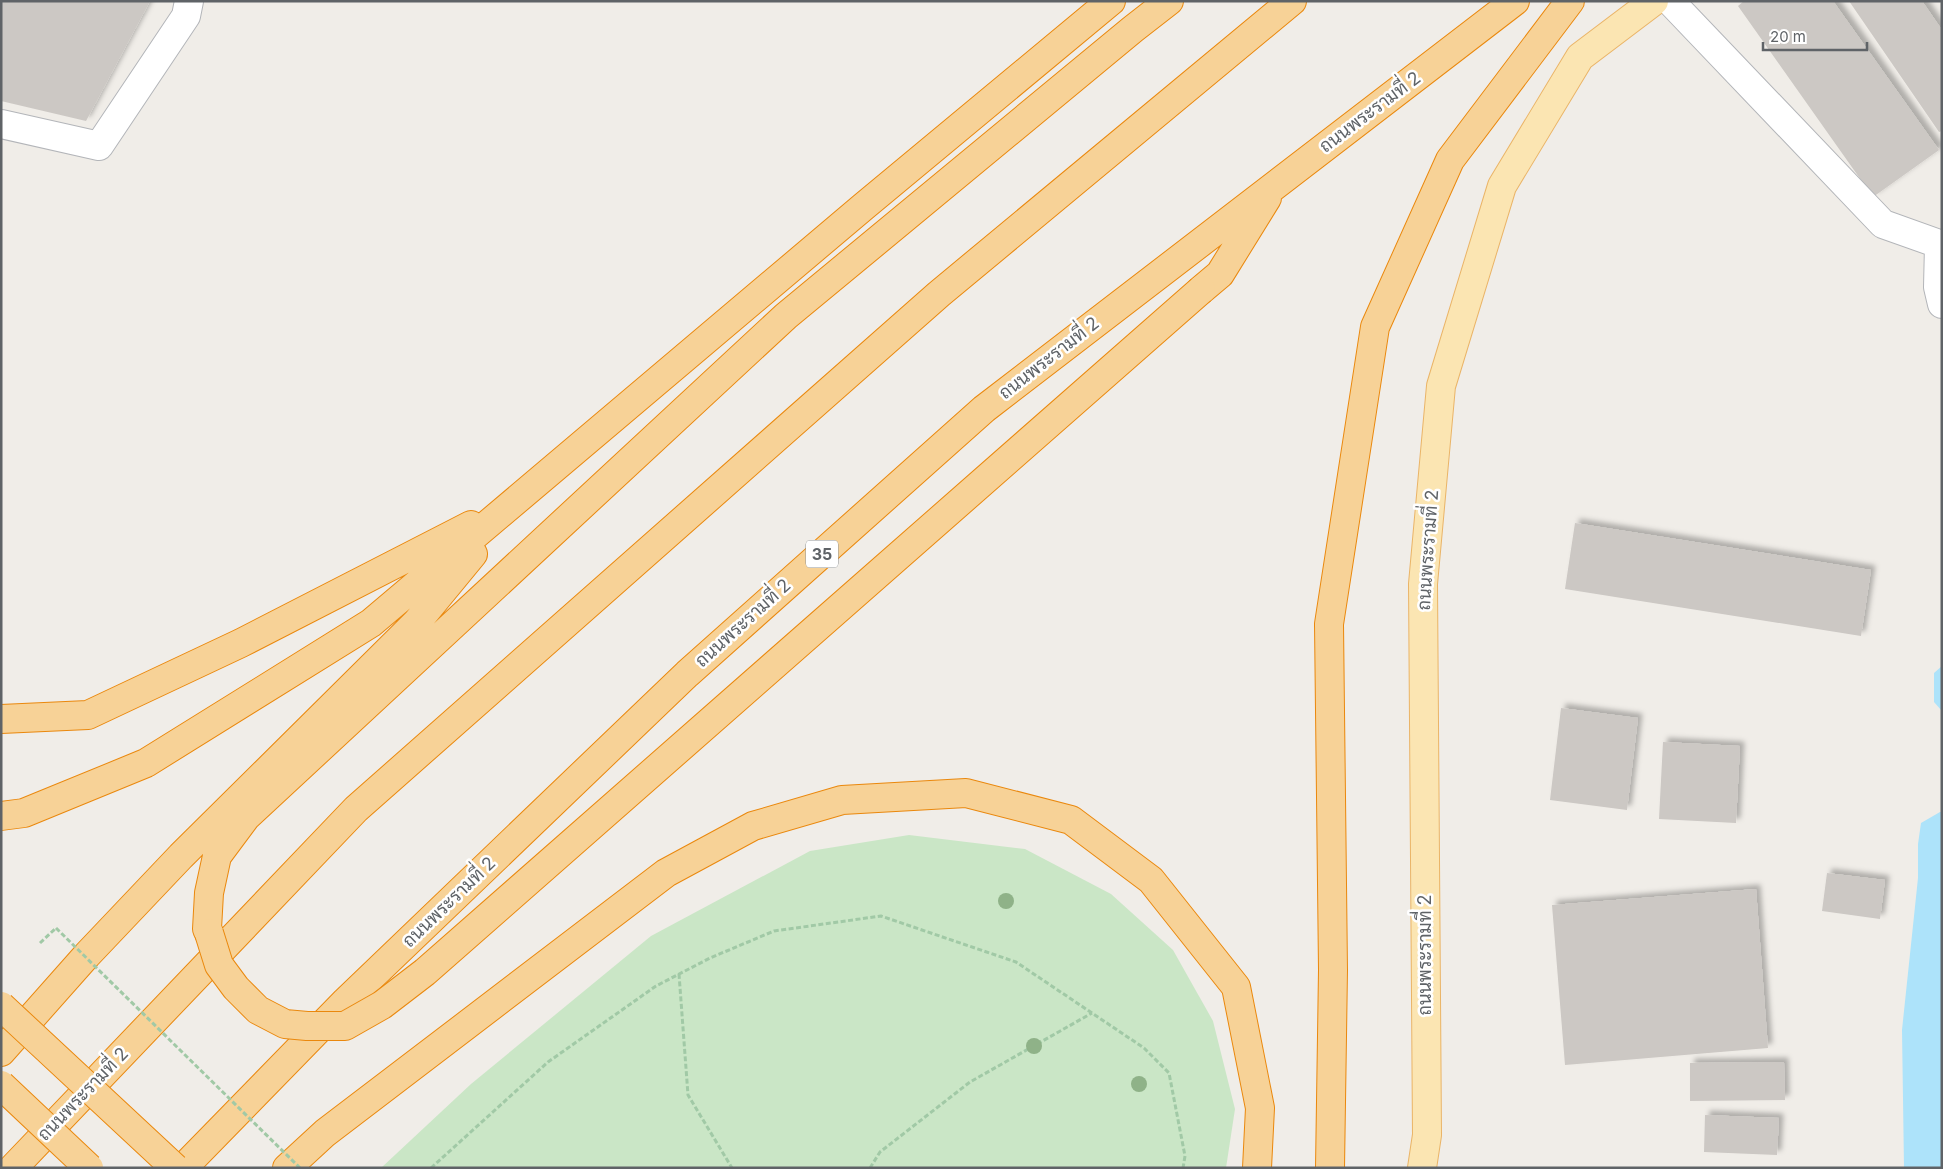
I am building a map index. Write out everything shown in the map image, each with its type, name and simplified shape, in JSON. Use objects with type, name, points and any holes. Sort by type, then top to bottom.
[{"type":"highway","points":[[1,816],[24,813],[146,763],[371,624],[863,206],[1111,1]]},
{"type":"highway","points":[[1169,1],[1132,29],[786,316],[246,817],[217,856],[209,893],[207,929],[219,965],[236,988],[258,1010],[285,1024],[345,1026],[382,1005],[425,972],[1220,274],[1278,182]]},
{"type":"highway","name":"ถนนพระรามที่ 2","points":[[13,1168],[356,809],[939,294],[1292,1]]},
{"type":"highway","name":"ถนนพระรามที่ 2","points":[[182,1168],[346,1001],[687,674],[984,409],[1515,1]]},
{"type":"highway","points":[[1330,1168],[1333,970],[1329,624],[1375,327],[1450,160],[1570,1]]},
{"type":"highway","points":[[1,719],[88,715],[241,643],[515,503]]},
{"type":"highway","points":[[1,1052],[87,955],[181,856],[417,622],[515,503]]},
{"type":"highway","points":[[287,1168],[325,1134],[666,873],[753,826],[842,800],[966,794],[1071,820],[1151,880],[1236,987],[1260,1108],[1258,1168]]},
{"type":"highway","points":[[1,997],[28,1022]]},
{"type":"highway","points":[[1,1006],[175,1168]]},
{"type":"highway","points":[[1,1085],[89,1168]]},
{"type":"main road","name":"ถนนพระรามที่ 2","points":[[1422,1168],[1427,1135],[1423,584],[1441,386],[1502,186],[1580,57],[1654,1]]},
{"type":"lane","points":[[1,124],[99,146],[186,16],[189,1]]},
{"type":"lane","points":[[1670,1],[1883,224],[1941,245],[1938,287],[1942,304]]},
{"type":"path","points":[[431,1168],[548,1062],[656,986],[710,958],[774,931],[881,916],[1016,962],[1144,1048],[1168,1073],[1185,1156],[1183,1168]]},
{"type":"path","points":[[40,943],[56,928],[300,1168]]},
{"type":"path","points":[[679,974],[688,1095],[732,1168]]},
{"type":"path","points":[[870,1168],[880,1152],[970,1082],[1092,1013]]},
{"type":"green space","points":[[909,835],[1025,849],[1111,894],[1173,950],[1213,1021],[1235,1109],[1226,1168],[381,1168],[471,1084],[651,936],[810,851]]},
{"type":"water","points":[[1942,666],[1942,711],[1934,702],[1934,673]]},
{"type":"water","points":[[1942,812],[1942,1168],[1904,1168],[1902,1030],[1918,878],[1918,844],[1921,823]]},
{"type":"building","points":[[1,1],[150,1],[86,121],[1,101]]},
{"type":"building","points":[[1744,1],[1833,1],[1939,150],[1873,197],[1738,6]]},
{"type":"building","points":[[1849,1],[1922,1],[1942,30],[1942,131],[1939,132]]},
{"type":"building","points":[[1575,523],[1871,570],[1861,636],[1565,589]]},
{"type":"building","points":[[1561,708],[1638,718],[1627,810],[1550,800]]},
{"type":"building","points":[[1663,742],[1740,746],[1736,823],[1659,819]]},
{"type":"building","points":[[1827,873],[1885,880],[1880,919],[1822,911]]},
{"type":"building","points":[[1756,889],[1768,1048],[1565,1065],[1552,905]]},
{"type":"building","points":[[1784,1062],[1785,1100],[1690,1101],[1690,1063]]},
{"type":"building","points":[[1705,1115],[1779,1118],[1777,1155],[1704,1152]]}]
